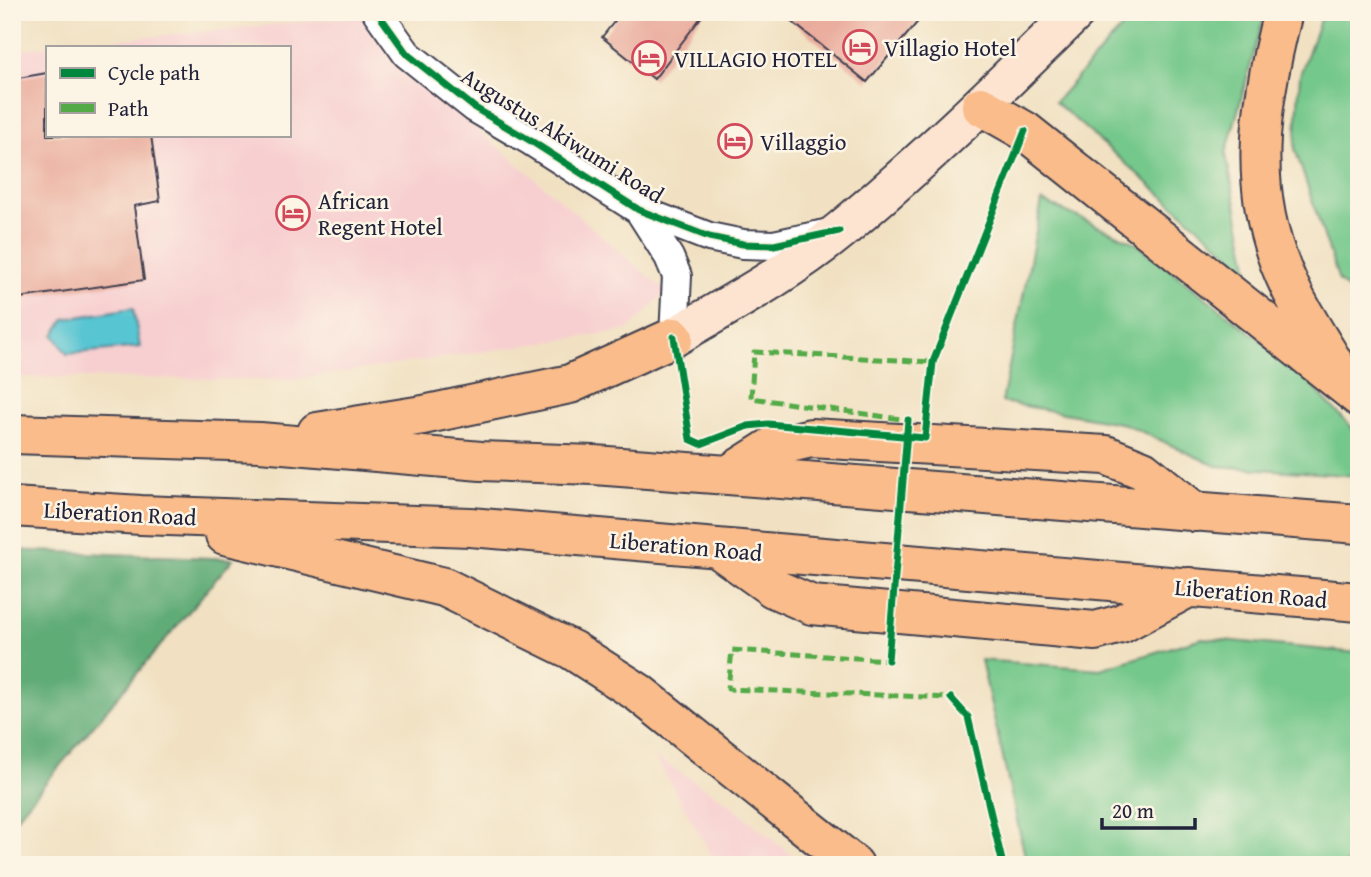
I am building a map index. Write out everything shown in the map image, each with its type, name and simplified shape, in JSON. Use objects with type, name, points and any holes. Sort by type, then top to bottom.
[{"type":"highway","points":[[1283,12],[1264,99],[1259,142],[1261,188],[1270,238],[1289,285],[1354,393]]},
{"type":"highway","points":[[981,106],[1026,131],[1354,393]]},
{"type":"highway","points":[[260,442],[423,415],[570,384],[674,337]]},
{"type":"highway","points":[[12,434],[260,442],[481,461],[594,465],[728,475],[772,447],[811,438],[1106,455],[1143,470],[1195,512],[1359,524]]},
{"type":"highway","name":"Liberation Road","points":[[12,507],[142,515],[470,527],[1359,602]]},
{"type":"highway","points":[[142,515],[444,587],[481,604],[572,650],[639,693],[854,865]]},
{"type":"highway","points":[[720,550],[773,589],[812,605],[1095,631],[1121,624],[1190,587]]},
{"type":"street","name":"Augustus Akiwumi Road","points":[[377,12],[407,54],[475,108],[639,210],[709,237],[743,244],[774,246],[839,231]]},
{"type":"street","points":[[674,337],[758,288],[839,231],[981,106],[1076,12]]},
{"type":"street","name":"Augustus Akiwumi Road","points":[[639,210],[669,257],[677,276],[674,337]]},
{"type":"shaded area","name":"African Regent Hotel","points":[[362,16],[440,97],[666,291],[628,330],[293,380],[12,377],[12,50],[46,47],[46,136],[290,136],[290,46],[53,46]]},
{"type":"shaded area","points":[[655,757],[726,801],[803,865],[717,865]]},
{"type":"green space","points":[[1136,12],[1265,12],[1226,154],[1249,271],[1055,102]]},
{"type":"green space","points":[[1323,12],[1359,12],[1359,300],[1339,281],[1295,149],[1300,75]]},
{"type":"green space","points":[[1042,201],[1134,242],[1291,364],[1359,435],[1359,476],[1216,466],[1125,424],[1002,402]]},
{"type":"green space","points":[[12,550],[233,559],[12,823]]},
{"type":"green space","points":[[1202,638],[1359,653],[1359,847],[1344,865],[1027,865],[981,660],[1100,669]]},
{"type":"water","points":[[133,308],[140,347],[67,354],[54,335],[65,319]]},
{"type":"building","name":"VILLAGIO HOTEL","points":[[622,12],[705,12],[654,79],[602,37]]},
{"type":"building","name":"Villagio Hotel","points":[[780,12],[926,12],[867,82]]},
{"type":"building","points":[[46,73],[46,136],[151,136],[160,201],[134,206],[144,280],[12,299],[12,79]]},
{"type":"marked path","points":[[907,426],[908,420],[751,398],[754,352],[933,362]]},
{"type":"marked path","points":[[888,656],[888,660],[732,650],[728,689],[954,700]]},
{"type":"cycle path","points":[[377,12],[407,54],[475,108],[639,210],[709,237],[743,244],[774,245],[839,231]]},
{"type":"cycle path","points":[[674,337],[690,439],[701,444],[748,426],[768,424],[925,438],[933,362],[1025,131]]},
{"type":"cycle path","points":[[888,660],[908,420]]},
{"type":"cycle path","points":[[951,698],[968,717],[1003,865]]},
{"type":"place","name":"Villagio Hotel","points":[[860,47]]},
{"type":"place","name":"VILLAGIO HOTEL","points":[[649,58]]},
{"type":"place","name":"Villaggio","points":[[735,141]]},
{"type":"place","name":"African Regent Hotel","points":[[293,213]]}]
